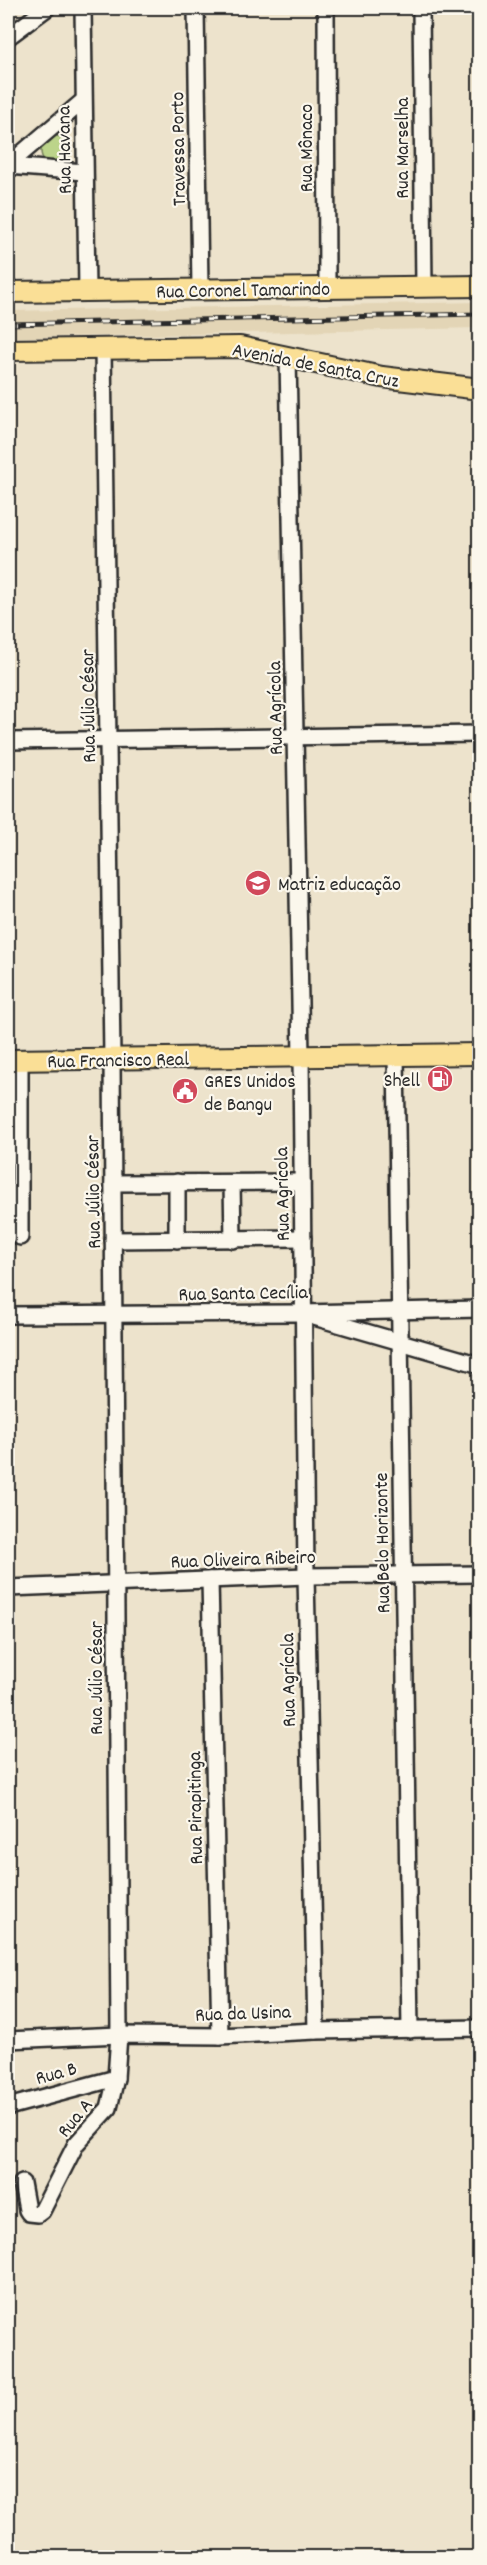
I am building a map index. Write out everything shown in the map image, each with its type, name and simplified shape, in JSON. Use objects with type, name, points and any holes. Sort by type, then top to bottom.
[{"type":"main road","name":"Rua Coronel Tamarindo","points":[[8,292],[480,286]]},
{"type":"main road","name":"Avenida de Santa Cruz","points":[[8,350],[240,347],[382,377],[480,389]]},
{"type":"main road","name":"Rua Francisco Real","points":[[14,1060],[480,1054]]},
{"type":"street","points":[[8,37],[47,8]]},
{"type":"street","name":"Rua Havana","points":[[83,8],[87,291]]},
{"type":"street","name":"Travessa Porto","points":[[196,8],[200,289]]},
{"type":"street","name":"Rua Mônaco","points":[[326,8],[327,288]]},
{"type":"street","name":"Rua Marselha","points":[[421,8],[424,287]]},
{"type":"street","points":[[8,165],[83,101]]},
{"type":"street","points":[[8,165],[84,172]]},
{"type":"street","name":"Rua Júlio César","points":[[103,348],[109,740],[119,2035]]},
{"type":"street","name":"Rua Agrícola","points":[[288,357],[301,1056],[306,1576],[316,2031]]},
{"type":"street","points":[[8,741],[480,734]]},
{"type":"street","name":"Rua Belo Horizonte","points":[[396,1055],[410,2030]]},
{"type":"street","points":[[14,1060],[20,1237]]},
{"type":"street","points":[[177,1182],[177,1240]]},
{"type":"street","points":[[113,1183],[302,1182]]},
{"type":"street","points":[[232,1183],[233,1240]]},
{"type":"street","points":[[113,1240],[303,1238]]},
{"type":"street","name":"Rua Santa Cecília","points":[[8,1315],[480,1309]]},
{"type":"street","points":[[302,1313],[480,1365]]},
{"type":"street","name":"Rua Oliveira Ribeiro","points":[[8,1588],[306,1576],[480,1574]]},
{"type":"street","name":"Rua Pirapitinga","points":[[210,1580],[220,2036]]},
{"type":"street","name":"Rua da Usina","points":[[8,2040],[119,2035],[220,2036],[316,2031],[480,2028]]},
{"type":"street","name":"Rua A","points":[[22,2183],[27,2210],[29,2213],[38,2214],[42,2211],[76,2144],[109,2108],[116,2078],[119,2035]]},
{"type":"street","name":"Rua B","points":[[8,2107],[116,2078]]},
{"type":"shaded area","points":[[479,302],[479,328],[8,338],[8,311]]},
{"type":"green space","points":[[56,136],[67,140],[71,151],[67,162],[56,166],[45,162],[41,151],[45,140]]},
{"type":"railway","points":[[8,324],[480,314]]},
{"type":"place","name":"Matriz educação","points":[[258,883]]},
{"type":"place","name":"Shell","points":[[440,1079]]},
{"type":"place","name":"GRES Unidos de Bangu","points":[[185,1091]]}]
